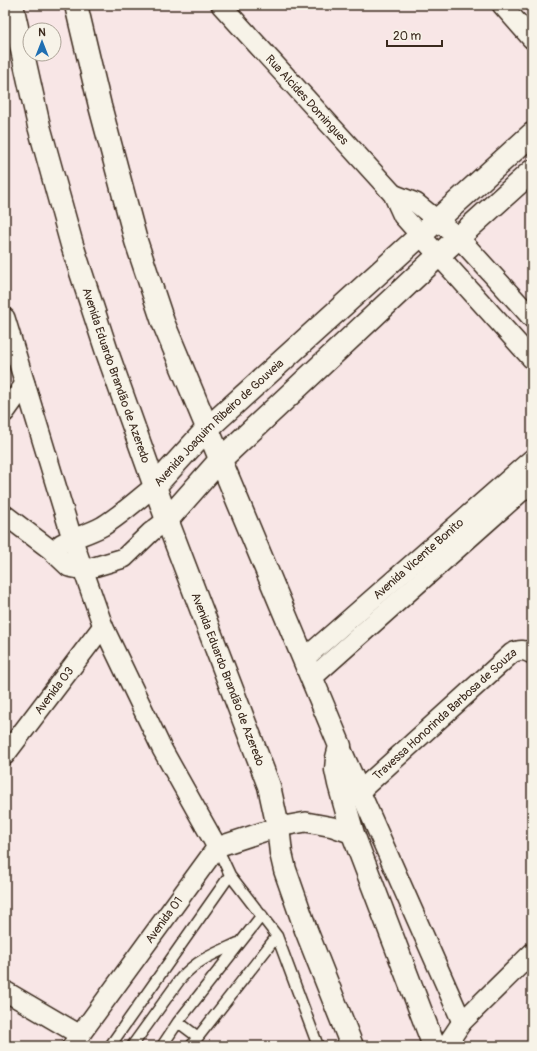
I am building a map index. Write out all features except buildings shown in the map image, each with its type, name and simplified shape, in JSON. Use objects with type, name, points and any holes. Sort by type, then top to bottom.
[{"type":"main road","name":"Avenida Eduardo Brandão de Azeredo","points":[[12,5],[39,126],[70,237],[107,352],[167,520],[269,786],[285,870],[306,930],[352,1046]]},
{"type":"main road","points":[[76,5],[100,106],[136,241],[163,322],[340,746],[336,770],[353,834],[429,1029],[434,1046]]},
{"type":"main road","name":"Avenida Joaquim Ribeiro de Gouveia","points":[[155,486],[207,429],[532,134]]},
{"type":"main road","points":[[167,520],[220,460],[439,255],[532,171]]},
{"type":"street","name":"Rua Alcides Domingues","points":[[222,5],[393,194],[403,216],[532,359]]},
{"type":"street","points":[[502,5],[532,39]]},
{"type":"street","name":"Rua Alcides Domingues","points":[[393,194],[416,203],[438,219],[459,238],[532,318]]},
{"type":"street","points":[[5,318],[10,361],[25,384],[72,538],[103,626],[162,749],[216,847],[278,827],[297,823],[311,823],[333,827],[353,834]]},
{"type":"street","points":[[517,342],[532,328]]},
{"type":"street","points":[[5,412],[25,384]]},
{"type":"street","name":"Avenida Vicente Bonito","points":[[308,669],[532,459]]},
{"type":"street","name":"Avenida Vicente Bonito","points":[[308,669],[532,482]]},
{"type":"street","name":"Avenida Joaquim Ribeiro de Gouveia","points":[[51,550],[72,538],[87,534],[104,525],[155,486]]},
{"type":"street","points":[[5,514],[51,550],[69,567],[84,570],[124,558],[151,532],[167,520]]},
{"type":"street","name":"Avenida 03","points":[[5,755],[103,626]]},
{"type":"street","name":"Travessa Honorinda Barbosa de Souza","points":[[361,790],[512,653],[517,650],[526,650],[532,654]]},
{"type":"street","points":[[340,746],[361,790],[462,1022]]},
{"type":"street","name":"Avenida 01","points":[[76,1041],[216,847]]},
{"type":"street","points":[[446,1046],[462,1022],[532,953]]},
{"type":"street","points":[[5,991],[76,1041]]},
{"type":"lane","points":[[216,847],[230,875],[277,936],[318,1046]]},
{"type":"lane","points":[[110,1046],[230,875]]},
{"type":"lane","points":[[162,1046],[178,1022],[262,915]]},
{"type":"lane","points":[[191,1046],[277,936]]},
{"type":"lane","points":[[132,1046],[188,970],[204,958],[240,942]]},
{"type":"lane","points":[[178,1022],[198,1037]]}]
